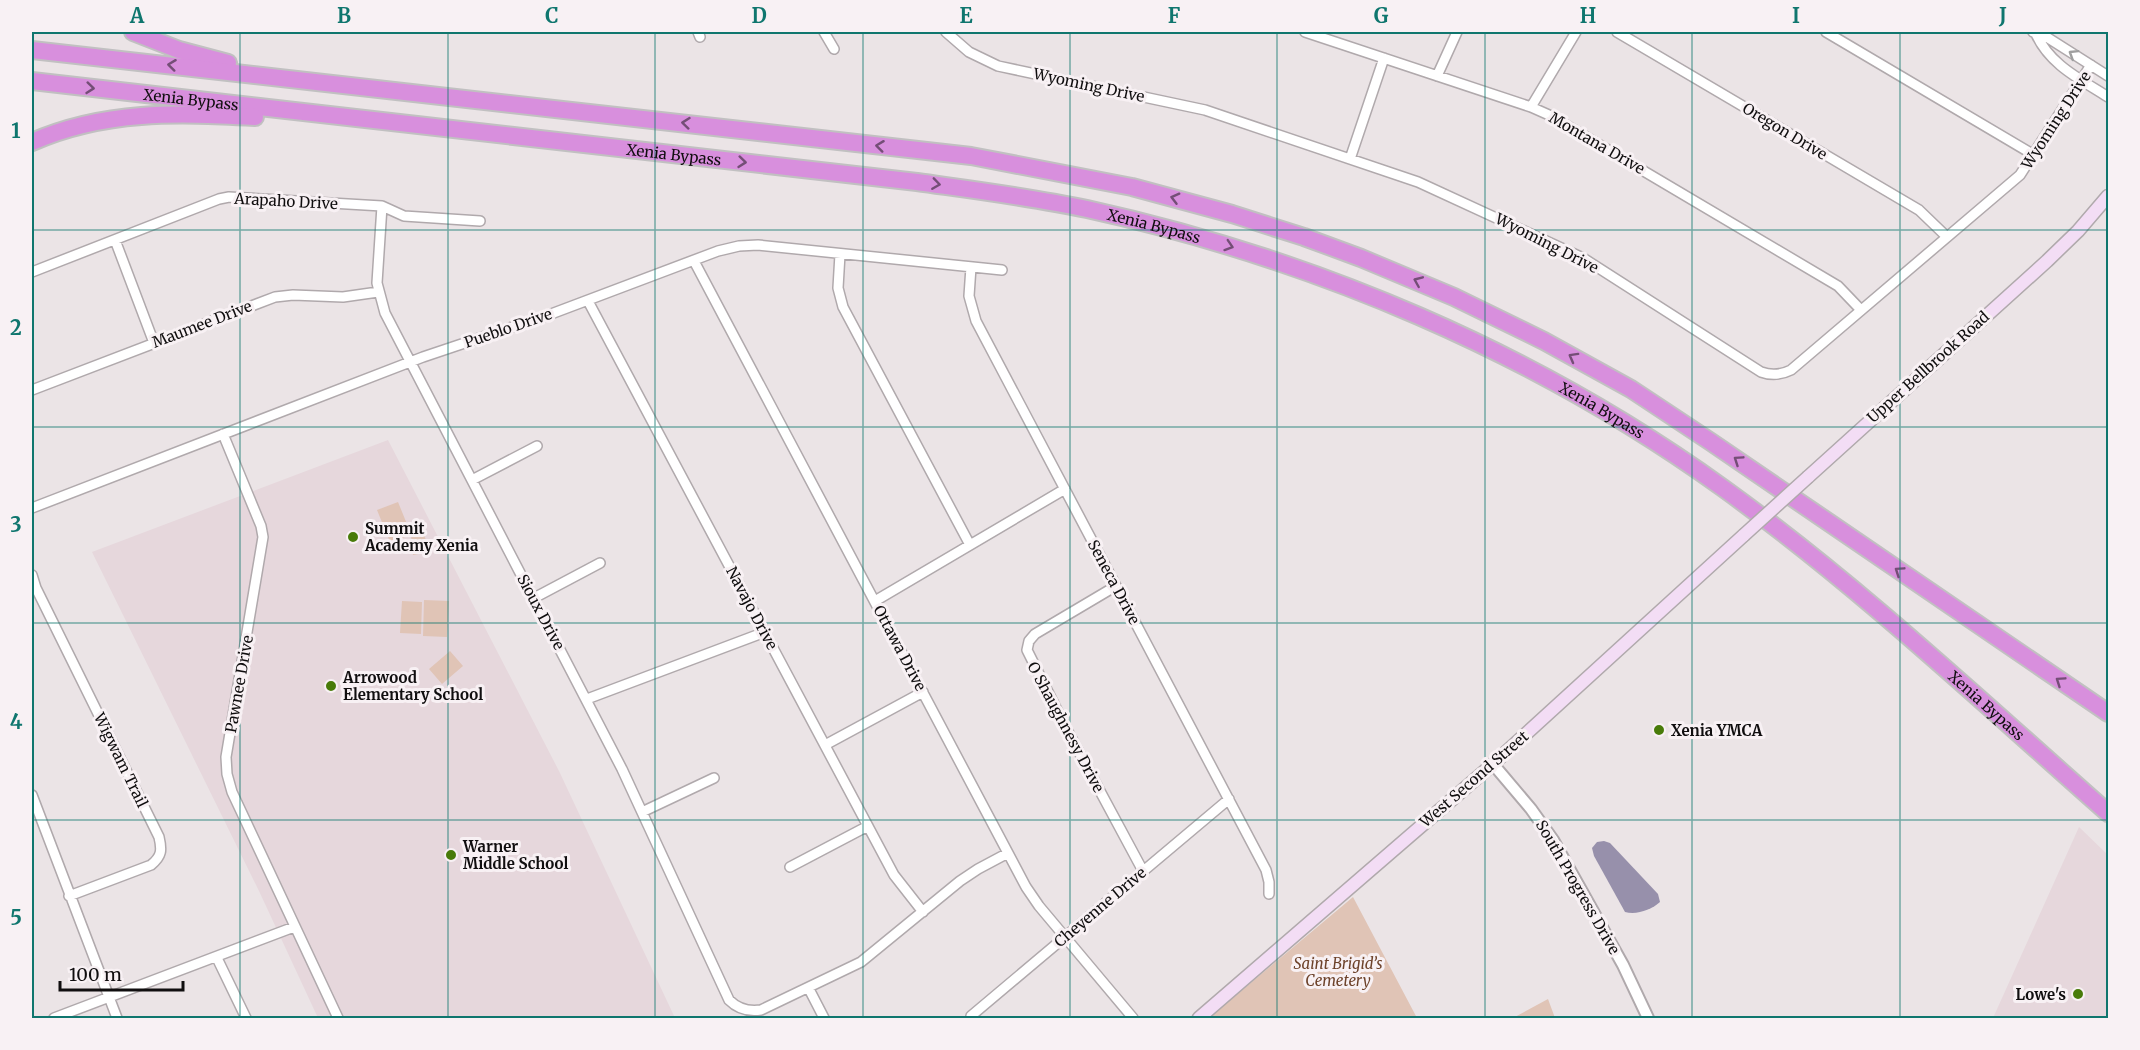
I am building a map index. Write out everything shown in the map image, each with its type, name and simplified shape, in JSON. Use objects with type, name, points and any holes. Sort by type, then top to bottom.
[{"type":"highway","points":[[133,32],[179,50],[259,69],[454,93],[501,103]]},
{"type":"highway","name":"Xenia Bypass","points":[[32,50],[990,160],[1132,187],[1232,214],[1334,248],[1419,282],[1489,314],[1631,389],[2109,714]]},
{"type":"highway","name":"Xenia Bypass","points":[[32,81],[917,182],[1010,195],[1089,210],[1188,234],[1279,262],[1374,297],[1496,353],[1568,390],[1642,434],[1722,487],[1821,563],[2109,813]]},
{"type":"highway","points":[[32,142],[97,121],[144,114],[186,113],[261,117],[619,148]]},
{"type":"main road","name":"Upper Bellbrook Road","points":[[1744,535],[2047,261],[2109,196]]},
{"type":"main road","name":"West Second Street","points":[[1199,1018],[1493,764],[1744,535]]},
{"type":"street","points":[[824,32],[834,49]]},
{"type":"street","name":"Wyoming Drive","points":[[946,32],[969,52],[998,66],[1205,110],[1418,182],[1583,258],[1761,372],[1779,375],[1791,370],[2020,175],[2091,65]]},
{"type":"street","name":"Montana Drive","points":[[1305,32],[1338,38],[1384,58],[1549,114],[1838,286],[1862,310]]},
{"type":"street","points":[[1437,76],[1457,32]]},
{"type":"street","points":[[1531,107],[1576,32]]},
{"type":"street","name":"Oregon Drive","points":[[1617,32],[1919,210],[1947,237]]},
{"type":"street","points":[[1826,32],[2034,155]]},
{"type":"street","points":[[2034,33],[2045,36],[2109,76]]},
{"type":"street","points":[[2034,33],[2058,65],[2109,97]]},
{"type":"street","points":[[1350,159],[1384,58]]},
{"type":"street","name":"Arapaho Drive","points":[[32,272],[219,199],[230,197],[382,206],[404,216],[480,221]]},
{"type":"street","name":"Sioux Drive","points":[[382,206],[378,291],[385,313],[587,699],[729,1000],[740,1008],[751,1011],[760,1010],[809,989]]},
{"type":"street","points":[[115,240],[154,343]]},
{"type":"street","name":"Pueblo Drive","points":[[32,508],[410,362],[588,301],[727,249],[758,245],[1002,270]]},
{"type":"street","points":[[840,254],[837,270],[838,288],[843,307],[970,545]]},
{"type":"street","name":"Ottawa Drive","points":[[694,261],[1030,895],[1133,1018]]},
{"type":"street","name":"Seneca Drive","points":[[971,267],[969,296],[976,321],[1266,870],[1269,894]]},
{"type":"street","name":"Maumee Drive","points":[[32,390],[275,297],[292,295],[344,297],[378,291]]},
{"type":"street","name":"Navajo Drive","points":[[588,301],[894,875],[923,912]]},
{"type":"street","name":"Pawnee Drive","points":[[223,434],[261,526],[262,537],[226,757],[227,774],[232,792],[338,1018]]},
{"type":"street","points":[[472,480],[537,446]]},
{"type":"street","points":[[875,601],[1065,489]]},
{"type":"street","points":[[534,598],[600,563]]},
{"type":"street","name":"Wigwam Trail","points":[[32,575],[41,599],[159,837],[161,846],[161,854],[151,865],[69,896]]},
{"type":"street","name":"O Shaughnesy Drive","points":[[1116,586],[1035,634],[1029,641],[1027,650],[1143,871]]},
{"type":"street","points":[[587,699],[765,632]]},
{"type":"street","points":[[825,745],[923,692]]},
{"type":"street","name":"South Progress Drive","points":[[1493,764],[1531,809],[1553,840],[1623,965],[1648,1018]]},
{"type":"street","points":[[642,812],[714,778]]},
{"type":"street","points":[[32,795],[117,1018]]},
{"type":"street","name":"Cheyenne Drive","points":[[971,1016],[1229,799]]},
{"type":"street","points":[[790,867],[868,826]]},
{"type":"street","points":[[824,1018],[809,989],[861,962],[960,881],[1008,853]]},
{"type":"street","points":[[54,1018],[294,927]]},
{"type":"street","points":[[217,958],[246,1018]]},
{"type":"shaded area","points":[[388,440],[559,771],[675,1018],[318,1018],[259,891],[92,552]]},
{"type":"shaded area","points":[[2079,827],[2108,855],[2108,1018],[1993,1018]]},
{"type":"shaded area","points":[[1597,842],[1610,843],[1658,894],[1660,902],[1644,911],[1625,912],[1594,856],[1592,848]]},
{"type":"green space","points":[[398,502],[409,529],[422,526],[429,552],[413,555],[411,535],[390,542],[377,510]]},
{"type":"green space","points":[[424,600],[449,601],[447,637],[423,636]]},
{"type":"green space","points":[[402,601],[422,602],[421,634],[400,633]]},
{"type":"green space","points":[[450,651],[463,666],[442,684],[429,669]]},
{"type":"green space","name":"Saint Brigid’s Cemetery","points":[[1353,897],[1417,1018],[1209,1018]]},
{"type":"green space","points":[[1548,999],[1555,1018],[1513,1018]]},
{"type":"place","name":"Summit Academy Xenia","points":[[353,537]]},
{"type":"place","name":"Arrowood Elementary School","points":[[331,686]]},
{"type":"place","name":"Xenia YMCA","points":[[1659,730]]},
{"type":"place","name":"Warner Middle School","points":[[451,855]]},
{"type":"place","name":"Lowe's","points":[[2078,994]]}]
